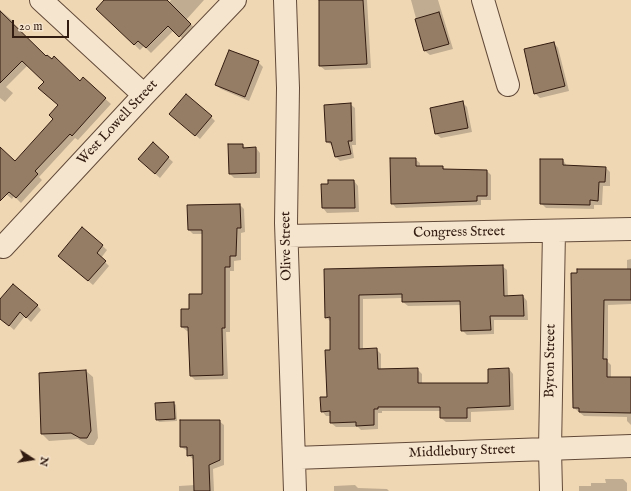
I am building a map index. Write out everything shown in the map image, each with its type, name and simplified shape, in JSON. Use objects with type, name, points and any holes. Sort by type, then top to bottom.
[{"type":"street","points":[[41,0],[144,95]]},
{"type":"street","name":"West Lowell Street","points":[[1,248],[234,0]]},
{"type":"street","name":"Olive Street","points":[[285,0],[288,88],[287,236],[295,491]]},
{"type":"street","points":[[483,0],[508,85]]},
{"type":"street","name":"Congress Street","points":[[287,236],[631,229]]},
{"type":"street","name":"Byron Street","points":[[551,491],[550,449],[554,231]]},
{"type":"street","name":"Middlebury Street","points":[[294,458],[631,446]]},
{"type":"building","points":[[104,0],[167,0],[191,24],[179,37],[168,26],[146,48],[138,41],[134,45],[96,9]]},
{"type":"building","points":[[319,0],[363,0],[367,64],[319,66]]},
{"type":"building","points":[[0,11],[46,56],[47,55],[52,59],[54,56],[80,81],[83,77],[106,98],[72,136],[70,134],[35,171],[38,174],[16,198],[9,192],[0,201],[0,147],[15,161],[53,119],[49,115],[58,105],[38,88],[44,82],[22,61],[0,83]]},
{"type":"building","points":[[439,12],[449,44],[424,51],[415,19]]},
{"type":"building","points":[[554,42],[565,86],[534,94],[524,49]]},
{"type":"building","points":[[229,50],[259,61],[245,97],[215,85]]},
{"type":"building","points":[[186,94],[212,116],[195,136],[169,114]]},
{"type":"building","points":[[463,101],[468,128],[435,134],[430,108]]},
{"type":"building","points":[[351,103],[352,141],[348,141],[351,154],[335,157],[331,142],[326,142],[324,105]]},
{"type":"building","points":[[153,142],[169,157],[155,174],[138,159]]},
{"type":"building","points":[[228,144],[243,144],[243,148],[256,147],[256,173],[229,174]]},
{"type":"building","points":[[390,158],[416,158],[416,166],[443,166],[443,169],[487,170],[487,196],[477,196],[477,201],[391,204]]},
{"type":"building","points":[[540,159],[563,159],[563,165],[606,167],[605,182],[599,182],[598,201],[590,200],[590,205],[540,204]]},
{"type":"building","points":[[328,180],[354,180],[355,208],[322,208],[321,184],[328,184]]},
{"type":"building","points":[[240,204],[241,228],[237,228],[236,256],[230,256],[230,267],[225,267],[225,328],[222,328],[223,375],[190,376],[188,327],[181,327],[181,309],[189,309],[189,294],[202,294],[202,230],[188,230],[187,205]]},
{"type":"building","points":[[82,227],[103,245],[97,253],[106,261],[88,281],[58,256]]},
{"type":"building","points":[[503,265],[504,296],[523,295],[524,316],[490,316],[491,330],[461,331],[460,301],[402,302],[402,294],[359,295],[359,349],[377,348],[378,369],[418,368],[418,383],[488,383],[488,369],[509,368],[510,406],[467,408],[467,418],[440,418],[440,407],[378,407],[378,409],[374,409],[374,425],[356,426],[356,422],[330,423],[330,411],[321,412],[320,397],[327,397],[325,350],[330,350],[330,317],[325,318],[324,269]]},
{"type":"building","points":[[577,269],[631,269],[631,300],[604,300],[603,359],[607,359],[607,377],[631,377],[631,413],[579,412],[579,408],[573,408],[571,273],[577,273]]},
{"type":"building","points":[[13,284],[38,305],[26,318],[20,312],[9,326],[0,319],[0,299]]},
{"type":"building","points":[[86,370],[91,431],[87,438],[80,438],[71,433],[41,434],[39,373]]},
{"type":"building","points":[[174,402],[175,419],[156,420],[155,403]]},
{"type":"building","points":[[180,420],[220,420],[220,460],[209,465],[210,491],[194,491],[193,455],[187,456],[187,447],[180,447]]}]
